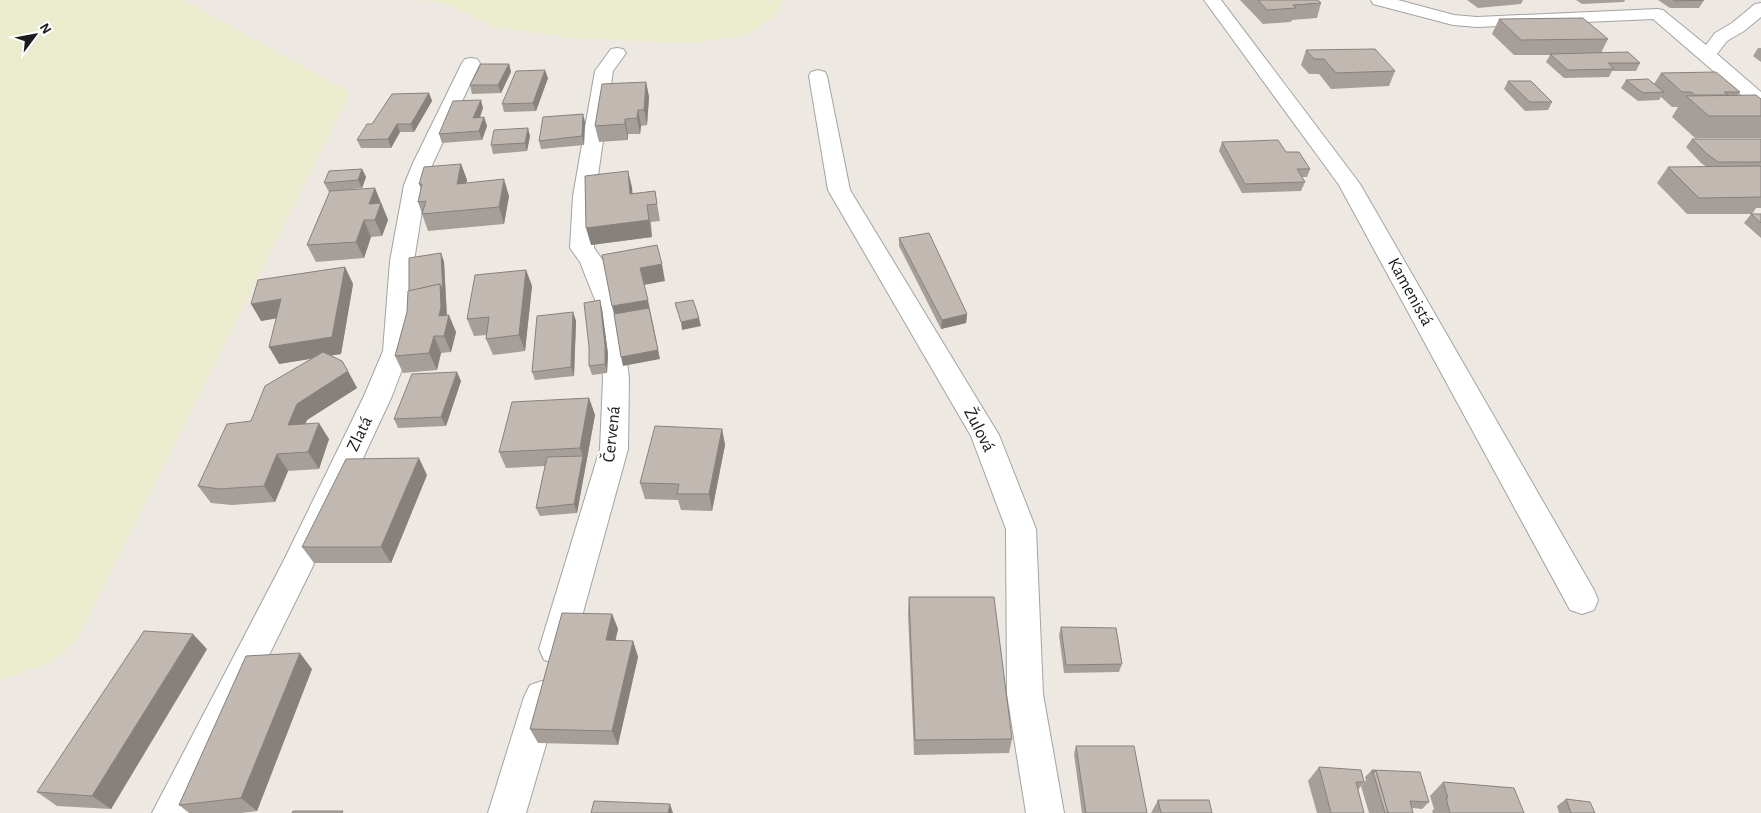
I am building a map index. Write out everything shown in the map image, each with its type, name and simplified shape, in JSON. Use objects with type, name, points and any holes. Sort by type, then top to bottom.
[{"type":"street","name":"Kamenistá","points":[[1212,0],[1349,184],[1582,600]]},
{"type":"street","points":[[1380,0],[1453,20],[1476,22],[1656,14],[1761,102]]},
{"type":"street","points":[[1707,55],[1721,37],[1738,27],[1761,8]]},
{"type":"street","name":"Červená","points":[[507,813],[614,449],[616,379],[608,305],[592,262],[582,248],[584,196],[604,71],[617,53]]},
{"type":"street","name":"Zlatá","points":[[171,813],[296,568],[382,387],[396,351],[402,262],[415,185],[423,163],[471,62]]},
{"type":"street","name":"Žulová","points":[[818,76],[839,190],[985,435],[1021,529],[1025,694],[1045,813]]},
{"type":"green space","points":[[0,0],[183,0],[350,92],[76,641],[52,662],[0,680]]},
{"type":"green space","points":[[420,0],[784,0],[776,14],[747,35],[689,43],[571,38],[492,26],[446,4]]},
{"type":"building","points":[[1258,0],[1318,0],[1321,3],[1293,5],[1296,8],[1267,10]]},
{"type":"building","points":[[1583,18],[1608,39],[1521,40],[1499,19]]},
{"type":"building","points":[[1375,49],[1395,71],[1336,73],[1324,59],[1314,59],[1306,50]]},
{"type":"building","points":[[1628,52],[1640,63],[1608,63],[1614,69],[1568,70],[1550,54]]},
{"type":"building","points":[[481,64],[509,64],[498,85],[470,85]]},
{"type":"building","points":[[545,70],[533,103],[502,104],[516,71]]},
{"type":"building","points":[[1716,72],[1740,92],[1724,92],[1728,95],[1695,95],[1691,92],[1682,92],[1661,73]]},
{"type":"building","points":[[1648,79],[1664,92],[1643,93],[1626,80]]},
{"type":"building","points":[[1508,81],[1531,81],[1552,102],[1530,102]]},
{"type":"building","points":[[646,82],[644,110],[638,110],[637,118],[625,119],[625,124],[595,126],[602,84]]},
{"type":"building","points":[[429,93],[411,124],[397,124],[388,139],[357,140],[367,124],[372,124],[392,94]]},
{"type":"building","points":[[1756,95],[1761,99],[1761,116],[1709,116],[1686,96]]},
{"type":"building","points":[[481,100],[473,118],[484,117],[479,131],[439,134],[453,101]]},
{"type":"building","points":[[583,114],[582,136],[539,141],[543,117]]},
{"type":"building","points":[[528,128],[525,143],[491,145],[494,130]]},
{"type":"building","points":[[1692,139],[1761,139],[1761,162],[1718,162]]},
{"type":"building","points":[[1278,140],[1286,152],[1299,152],[1310,169],[1297,169],[1305,182],[1245,184],[1222,142]]},
{"type":"building","points":[[461,164],[457,184],[504,179],[499,207],[422,214],[426,201],[418,202],[422,184],[419,184],[424,167]]},
{"type":"building","points":[[1760,166],[1761,197],[1699,198],[1668,167]]},
{"type":"building","points":[[362,169],[358,180],[324,183],[329,171]]},
{"type":"building","points":[[628,171],[630,194],[655,191],[657,204],[647,205],[649,220],[586,228],[585,176]]},
{"type":"building","points":[[375,188],[369,204],[381,203],[375,220],[364,220],[356,242],[307,245],[330,191]]},
{"type":"building","points":[[1751,214],[1761,214],[1761,223]]},
{"type":"building","points":[[929,233],[967,314],[942,320],[899,238]]},
{"type":"building","points":[[657,245],[662,264],[640,268],[648,300],[612,306],[602,255]]},
{"type":"building","points":[[441,253],[443,292],[440,284],[409,291],[409,258]]},
{"type":"building","points":[[345,267],[332,337],[269,347],[281,299],[251,304],[258,280]]},
{"type":"building","points":[[526,270],[519,335],[486,339],[489,317],[467,319],[475,275]]},
{"type":"building","points":[[440,284],[441,307],[439,316],[449,315],[444,336],[434,336],[429,353],[395,356],[407,312],[408,291]]},
{"type":"building","points":[[600,300],[605,364],[589,366],[589,347],[584,303]]},
{"type":"building","points":[[693,300],[699,318],[681,322],[675,303]]},
{"type":"building","points":[[649,308],[658,350],[621,357],[614,314]]},
{"type":"building","points":[[573,312],[571,367],[532,372],[537,316]]},
{"type":"building","points":[[323,352],[342,361],[348,371],[297,404],[288,425],[319,423],[308,452],[277,454],[264,486],[219,489],[198,486],[227,424],[251,421],[265,386]]},
{"type":"building","points":[[457,372],[441,417],[394,419],[412,374]]},
{"type":"building","points":[[589,398],[580,448],[499,452],[512,402]]},
{"type":"building","points":[[655,426],[722,429],[709,494],[677,494],[679,484],[640,483]]},
{"type":"building","points":[[583,456],[574,504],[536,508],[547,457]]},
{"type":"building","points":[[419,458],[381,547],[302,547],[346,459]]},
{"type":"building","points":[[909,597],[994,597],[1012,739],[915,740]]},
{"type":"building","points":[[562,613],[612,614],[606,640],[633,641],[612,731],[530,729]]},
{"type":"building","points":[[1061,627],[1116,628],[1122,664],[1066,665]]},
{"type":"building","points":[[144,631],[193,634],[92,796],[37,792]]},
{"type":"building","points":[[300,653],[241,798],[179,805],[246,656]]},
{"type":"building","points":[[1076,746],[1134,746],[1147,813],[1086,813]]},
{"type":"building","points":[[1319,767],[1361,770],[1364,782],[1356,782],[1364,813],[1331,813]]},
{"type":"building","points":[[1372,770],[1420,772],[1429,802],[1410,801],[1413,813],[1388,813],[1376,771],[1372,773]]},
{"type":"building","points":[[1376,771],[1388,813],[1385,813],[1373,772]]},
{"type":"building","points":[[1443,782],[1514,788],[1524,813],[1450,813]]},
{"type":"building","points":[[1566,799],[1590,802],[1595,813],[1571,813]]},
{"type":"building","points":[[1158,800],[1209,800],[1212,813],[1161,813]]},
{"type":"building","points":[[594,801],[670,804],[668,813],[591,813]]},
{"type":"building","points":[[293,811],[343,811],[342,813],[292,813]]}]
